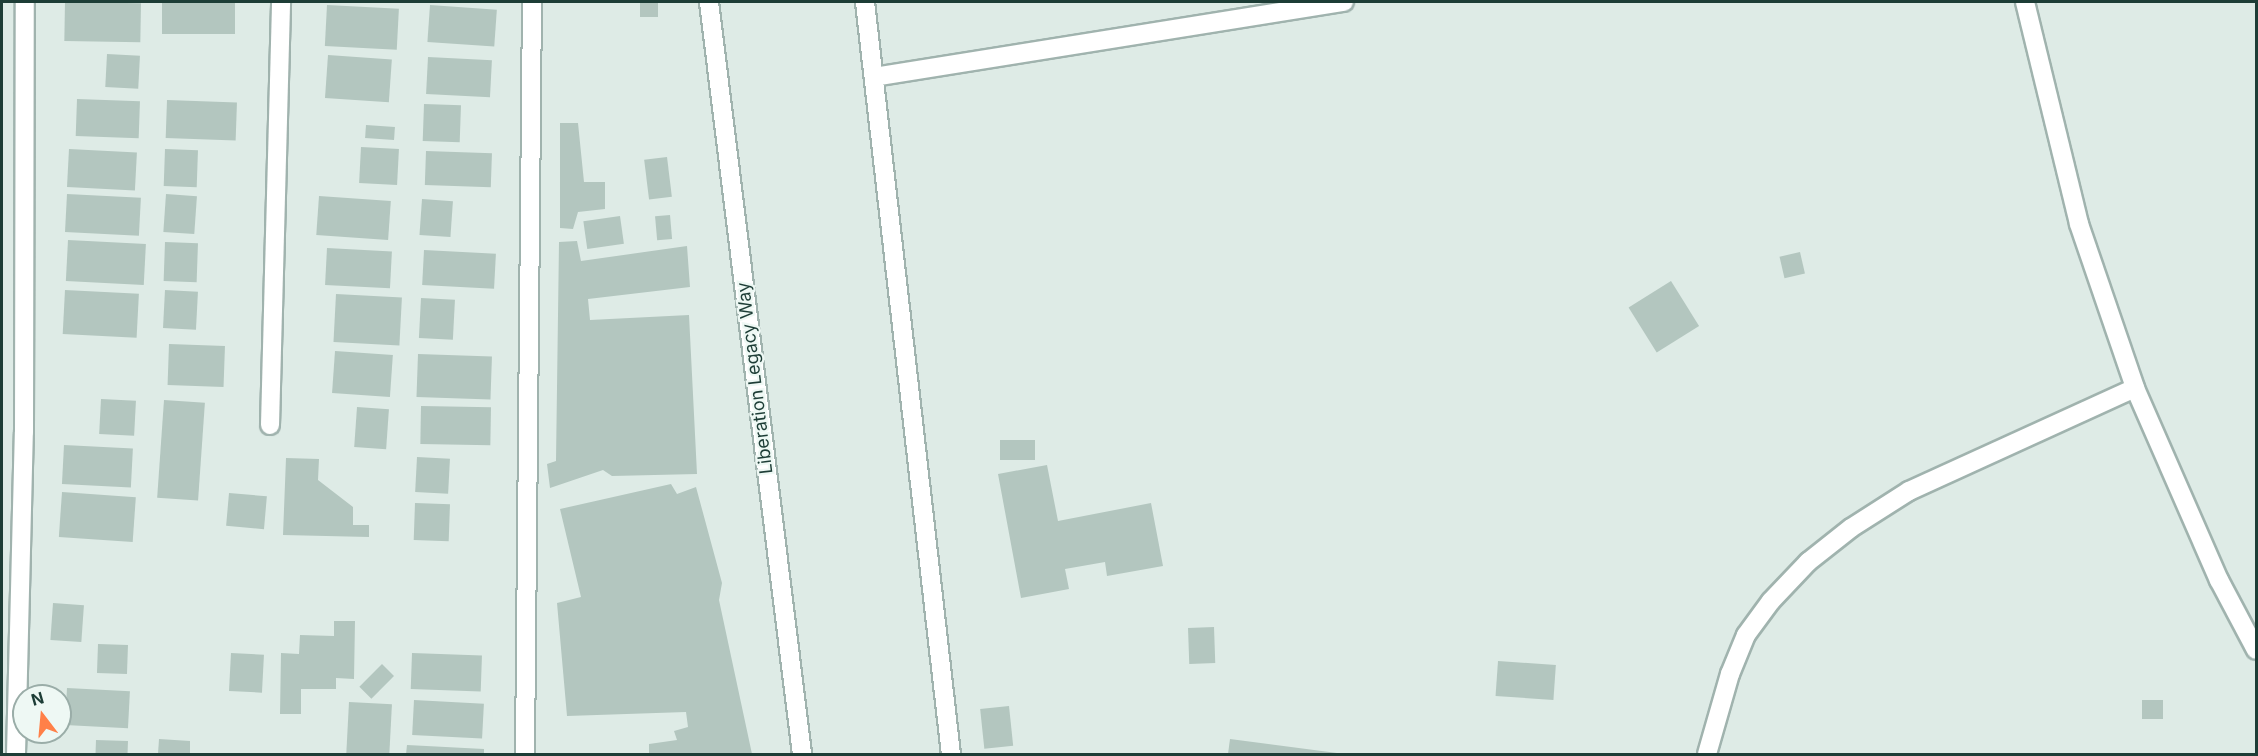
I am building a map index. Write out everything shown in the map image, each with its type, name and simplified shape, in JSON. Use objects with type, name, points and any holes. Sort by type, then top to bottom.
[{"type":"street","points":[[16,754],[24,432],[25,2]]},
{"type":"street","points":[[270,425],[281,2]]},
{"type":"street","points":[[525,754],[532,2]]},
{"type":"street","name":"Liberation Legacy Way","points":[[709,2],[802,754]]},
{"type":"street","points":[[865,2],[951,754]]},
{"type":"street","points":[[874,77],[1344,2]]},
{"type":"street","points":[[2025,2],[2079,224],[2135,388],[2219,580],[2256,650]]},
{"type":"street","points":[[1707,754],[1730,674],[1746,635],[1771,601],[1808,562],[1851,528],[1909,491],[2135,388]]},
{"type":"building","points":[[65,2],[141,3],[140,42],[64,41]]},
{"type":"building","points":[[162,2],[235,2],[235,34],[162,34]]},
{"type":"building","points":[[640,2],[658,2],[658,17],[640,17]]},
{"type":"building","points":[[327,5],[399,9],[397,50],[325,46]]},
{"type":"building","points":[[430,5],[497,10],[494,47],[427,42]]},
{"type":"building","points":[[107,54],[140,56],[138,89],[105,87]]},
{"type":"building","points":[[328,55],[392,59],[389,102],[325,98]]},
{"type":"building","points":[[428,57],[492,60],[490,97],[426,94]]},
{"type":"building","points":[[77,99],[140,101],[139,138],[76,136]]},
{"type":"building","points":[[167,100],[237,102],[236,140],[166,138]]},
{"type":"building","points":[[424,104],[461,105],[460,142],[423,141]]},
{"type":"building","points":[[560,123],[578,123],[584,182],[605,182],[605,209],[578,212],[573,229],[560,228]]},
{"type":"building","points":[[366,125],[395,127],[394,140],[365,138]]},
{"type":"building","points":[[361,147],[399,149],[397,185],[359,183]]},
{"type":"building","points":[[69,149],[137,153],[135,191],[67,187]]},
{"type":"building","points":[[165,149],[198,150],[197,187],[164,186]]},
{"type":"building","points":[[426,151],[492,153],[491,187],[425,185]]},
{"type":"building","points":[[667,157],[672,197],[649,200],[644,160]]},
{"type":"building","points":[[67,194],[141,198],[139,236],[65,232]]},
{"type":"building","points":[[166,194],[197,196],[194,234],[163,232]]},
{"type":"building","points":[[319,196],[391,201],[388,240],[316,235]]},
{"type":"building","points":[[422,199],[453,201],[450,237],[419,235]]},
{"type":"building","points":[[670,215],[672,239],[657,240],[655,216]]},
{"type":"building","points":[[620,216],[624,244],[587,249],[583,221]]},
{"type":"building","points":[[68,240],[146,244],[144,285],[66,281]]},
{"type":"building","points":[[577,241],[581,261],[687,246],[690,287],[588,299],[590,320],[689,315],[697,474],[612,476],[603,470],[550,488],[547,464],[556,461],[559,242]]},
{"type":"building","points":[[165,242],[198,243],[197,282],[164,281]]},
{"type":"building","points":[[327,248],[392,251],[390,288],[325,285]]},
{"type":"building","points":[[424,250],[496,254],[494,289],[422,285]]},
{"type":"building","points":[[1800,252],[1805,273],[1784,278],[1780,257]]},
{"type":"building","points":[[1671,281],[1699,326],[1657,352],[1629,307]]},
{"type":"building","points":[[65,290],[139,294],[137,338],[63,334]]},
{"type":"building","points":[[165,290],[198,292],[196,330],[163,328]]},
{"type":"building","points":[[336,294],[402,297],[399,345],[333,342]]},
{"type":"building","points":[[421,298],[455,300],[453,340],[419,338]]},
{"type":"building","points":[[169,344],[225,346],[224,387],[168,385]]},
{"type":"building","points":[[335,351],[393,355],[390,397],[332,393]]},
{"type":"building","points":[[418,354],[492,357],[490,400],[416,397]]},
{"type":"building","points":[[101,399],[136,401],[134,436],[99,434]]},
{"type":"building","points":[[164,400],[205,403],[198,501],[157,498]]},
{"type":"building","points":[[421,406],[491,407],[490,445],[420,444]]},
{"type":"building","points":[[357,407],[389,409],[386,449],[354,447]]},
{"type":"building","points":[[1000,440],[1035,440],[1035,460],[1000,460]]},
{"type":"building","points":[[64,445],[133,449],[131,488],[62,484]]},
{"type":"building","points":[[417,457],[450,459],[448,494],[415,492]]},
{"type":"building","points":[[286,458],[319,459],[318,480],[353,507],[353,525],[369,525],[369,537],[283,535]]},
{"type":"building","points":[[1047,465],[1058,521],[1151,503],[1163,566],[1107,576],[1105,562],[1065,569],[1069,589],[1021,598],[998,474]]},
{"type":"building","points":[[671,484],[677,494],[696,487],[722,583],[719,600],[752,754],[649,754],[649,744],[677,740],[674,731],[688,727],[686,712],[567,716],[557,603],[581,597],[560,509]]},
{"type":"building","points":[[62,492],[136,497],[133,542],[59,537]]},
{"type":"building","points":[[229,493],[267,496],[264,529],[226,526]]},
{"type":"building","points":[[415,503],[450,504],[449,541],[414,540]]},
{"type":"building","points":[[53,603],[84,605],[81,642],[50,640]]},
{"type":"building","points":[[334,621],[355,621],[354,679],[336,678],[336,689],[301,689],[301,714],[280,714],[281,653],[299,654],[300,635],[334,636]]},
{"type":"building","points":[[1214,627],[1215,663],[1189,664],[1188,628]]},
{"type":"building","points":[[98,644],[128,645],[127,674],[97,673]]},
{"type":"building","points":[[231,653],[264,655],[262,693],[229,691]]},
{"type":"building","points":[[412,653],[482,655],[481,691],[411,689]]},
{"type":"building","points":[[1498,661],[1556,665],[1553,700],[1496,696]]},
{"type":"building","points":[[382,664],[394,676],[371,699],[359,687]]},
{"type":"building","points":[[72,688],[130,691],[128,728],[72,725]]},
{"type":"building","points":[[414,700],[484,704],[482,739],[412,735]]},
{"type":"building","points":[[2142,700],[2163,700],[2163,719],[2142,719]]},
{"type":"building","points":[[349,702],[392,704],[389,754],[346,754]]},
{"type":"building","points":[[1009,706],[1013,746],[984,749],[980,709]]},
{"type":"building","points":[[159,739],[190,741],[190,754],[158,754]]},
{"type":"building","points":[[1230,739],[1337,753],[1337,754],[1228,754]]},
{"type":"building","points":[[96,740],[128,741],[128,754],[96,754]]},
{"type":"building","points":[[407,745],[484,749],[484,754],[406,754]]}]
